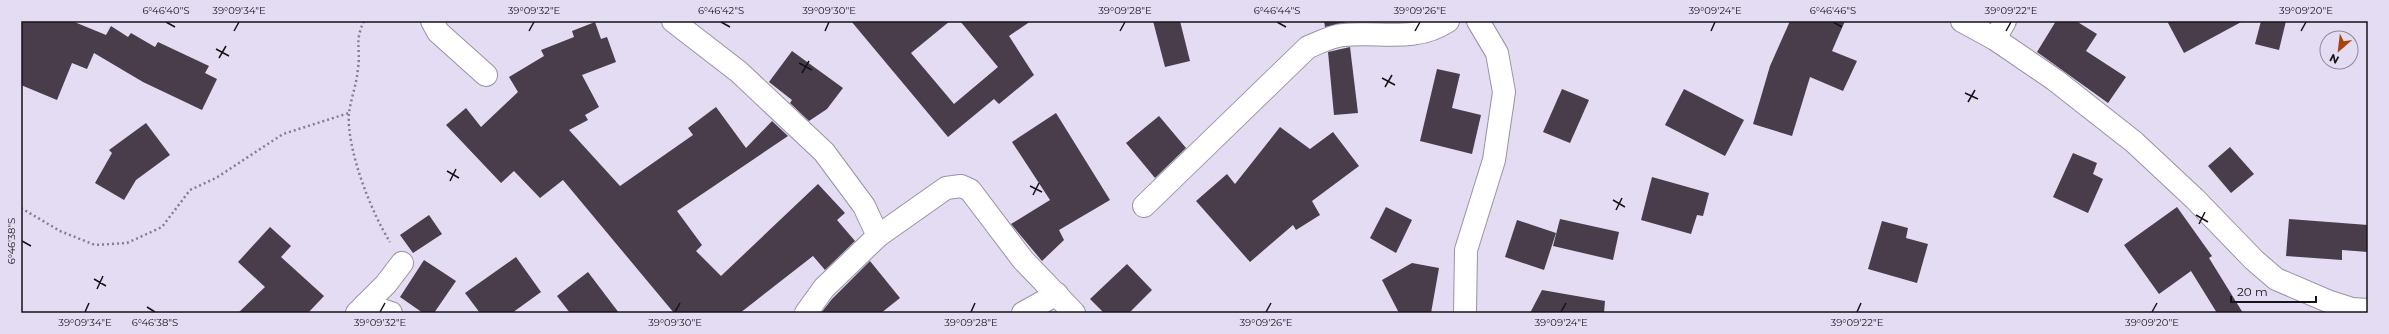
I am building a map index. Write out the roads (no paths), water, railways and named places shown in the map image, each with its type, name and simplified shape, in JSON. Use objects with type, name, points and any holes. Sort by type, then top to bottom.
[{"type":"street","points":[[432,21],[438,32],[486,75]]},
{"type":"street","points":[[673,21],[739,72],[824,152],[864,206],[878,236]]},
{"type":"street","points":[[1144,206],[1308,47],[1343,35],[1405,35],[1435,30],[1448,21]]},
{"type":"street","points":[[1465,313],[1466,250],[1494,160],[1504,92],[1497,53],[1478,21]]},
{"type":"street","points":[[1962,21],[2000,30],[2056,80],[2134,142],[2195,199],[2254,260],[2276,279],[2337,304],[2352,309],[2368,310]]},
{"type":"street","points":[[806,313],[824,288],[878,236],[946,188],[961,186],[970,190],[1023,260],[1074,313]]},
{"type":"street","points":[[361,309],[386,284],[402,263]]},
{"type":"street","points":[[1023,313],[1057,294]]},
{"type":"street","points":[[361,309],[391,313]]}]
